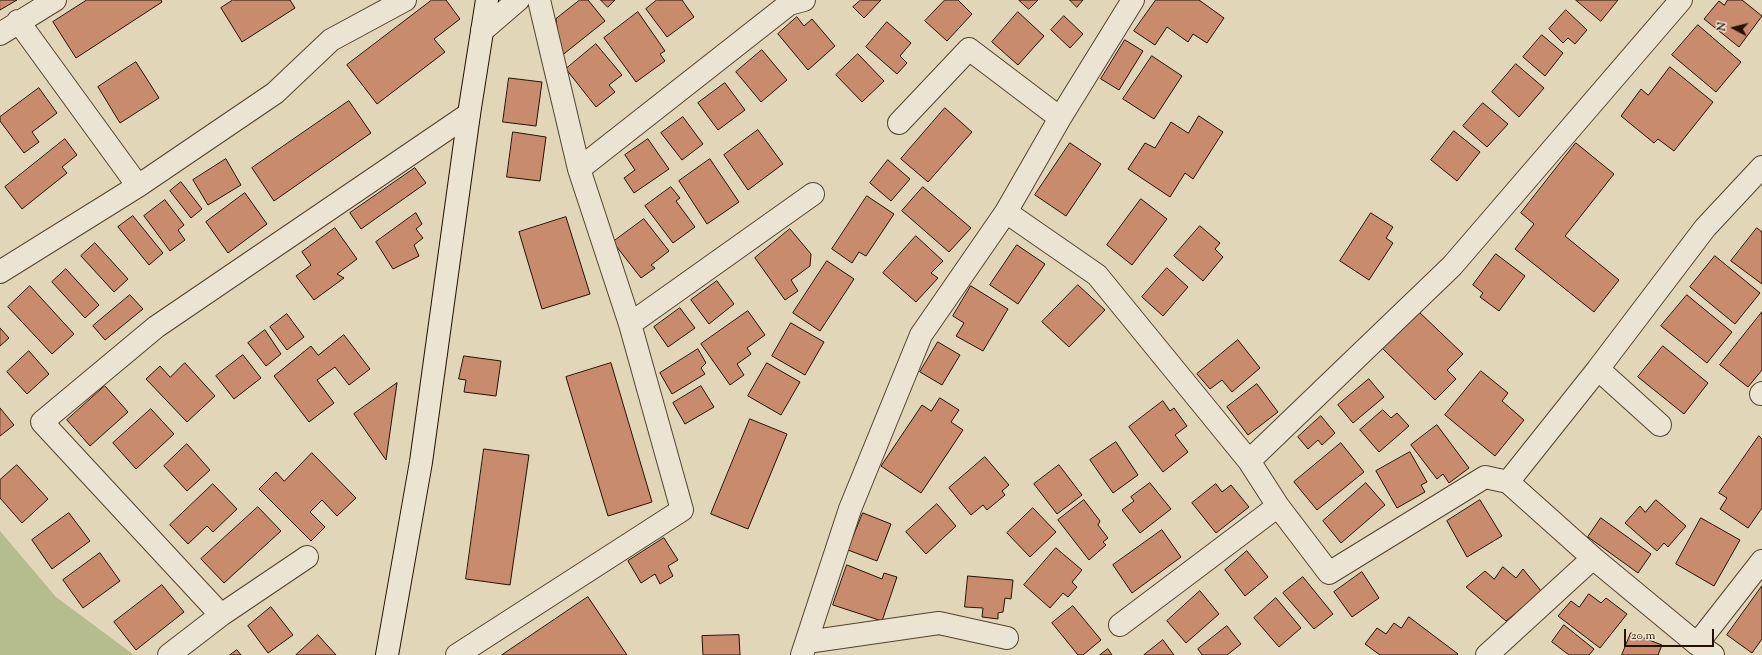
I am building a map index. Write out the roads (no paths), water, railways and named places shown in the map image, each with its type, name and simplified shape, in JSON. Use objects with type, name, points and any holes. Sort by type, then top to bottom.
[{"type":"street","points":[[0,34],[55,0]]},
{"type":"street","points":[[0,272],[138,186],[275,94],[331,40],[405,0]]},
{"type":"street","points":[[387,655],[422,462],[469,114],[487,0]]},
{"type":"street","points":[[482,31],[518,0]]},
{"type":"street","points":[[457,655],[682,510],[630,324],[579,169],[538,0]]},
{"type":"street","points":[[579,169],[789,4],[804,0]]},
{"type":"street","points":[[1007,638],[938,623],[805,648],[850,509],[921,335],[1006,212],[1060,118],[1133,0]]},
{"type":"street","points":[[1250,461],[1452,266],[1681,0]]},
{"type":"street","points":[[18,22],[138,186]]},
{"type":"street","points":[[899,123],[969,49],[1060,118]]},
{"type":"street","points":[[221,615],[42,422],[156,327],[469,114]]},
{"type":"street","points":[[1508,482],[1598,369],[1705,228],[1762,167]]},
{"type":"street","points":[[630,324],[813,194]]},
{"type":"street","points":[[1006,212],[1097,275],[1250,461],[1278,506],[1329,573],[1485,477],[1508,482],[1593,558],[1708,652],[1762,561]]},
{"type":"street","points":[[1598,369],[1660,425]]},
{"type":"street","points":[[1120,625],[1278,506]]},
{"type":"street","points":[[169,655],[221,615],[307,557]]},
{"type":"street","points":[[1487,655],[1593,558]]}]
